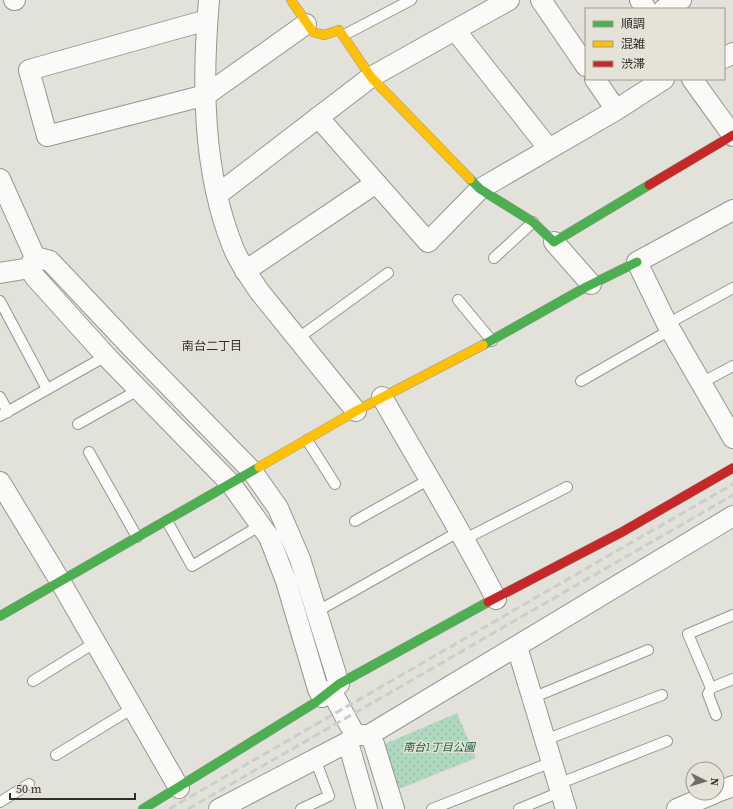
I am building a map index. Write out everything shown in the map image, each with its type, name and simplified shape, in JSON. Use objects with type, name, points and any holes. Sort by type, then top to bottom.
[{"type":"street","points":[[209,0],[207,20],[206,112],[217,195],[233,248],[245,271],[297,339],[356,411]]},
{"type":"street","points":[[291,0],[306,24],[313,32],[324,35],[339,30],[344,35],[372,77],[415,124],[480,189],[532,222],[554,242],[591,284]]},
{"type":"street","points":[[217,195],[372,77],[509,0]]},
{"type":"street","points":[[541,0],[585,65]]},
{"type":"street","points":[[666,8],[681,0]]},
{"type":"street","points":[[207,20],[29,70],[47,136],[206,94],[306,24]]},
{"type":"street","points":[[455,30],[549,149]]},
{"type":"street","points":[[596,80],[616,110]]},
{"type":"street","points":[[318,117],[428,242],[480,189],[616,110],[662,80]]},
{"type":"street","points":[[554,242],[733,135],[693,80]]},
{"type":"street","points":[[0,179],[32,263],[35,277],[106,356],[232,484],[269,537],[286,581],[318,689],[331,691]]},
{"type":"street","points":[[245,271],[376,183]]},
{"type":"street","points":[[0,616],[60,580],[232,484],[356,411],[492,341],[591,284],[637,262],[733,210]]},
{"type":"street","points":[[0,273],[32,263],[50,261],[132,348],[252,471],[281,516],[300,559],[316,612],[331,691],[357,737],[367,809]]},
{"type":"street","points":[[637,262],[669,327],[732,434]]},
{"type":"street","points":[[382,397],[428,480],[462,535],[496,598]]},
{"type":"street","points":[[143,809],[179,788],[331,691],[496,598],[622,532],[733,468]]},
{"type":"street","points":[[0,482],[60,580],[179,788]]},
{"type":"street","points":[[219,809],[357,737],[517,647],[733,516]]},
{"type":"street","points":[[517,647],[561,795]]},
{"type":"street","points":[[357,737],[374,744],[394,809]]},
{"type":"street","points":[[677,809],[696,801]]},
{"type":"lane","points":[[344,35],[411,0]]},
{"type":"lane","points":[[494,258],[532,222]]},
{"type":"lane","points":[[297,339],[388,273]]},
{"type":"lane","points":[[581,381],[733,288]]},
{"type":"lane","points":[[458,300],[492,341]]},
{"type":"lane","points":[[0,301],[47,389]]},
{"type":"lane","points":[[0,397],[4,414],[106,356]]},
{"type":"lane","points":[[701,383],[733,366]]},
{"type":"lane","points":[[78,424],[140,389]]},
{"type":"lane","points":[[307,440],[335,484]]},
{"type":"lane","points":[[89,452],[137,537]]},
{"type":"lane","points":[[355,521],[428,480]]},
{"type":"lane","points":[[316,612],[462,535],[567,487]]},
{"type":"lane","points":[[167,520],[192,566],[261,525]]},
{"type":"lane","points":[[711,688],[688,634],[733,615]]},
{"type":"lane","points":[[33,681],[96,642]]},
{"type":"lane","points":[[532,698],[648,650]]},
{"type":"lane","points":[[716,715],[708,694],[711,688],[733,679]]},
{"type":"lane","points":[[545,740],[662,695]]},
{"type":"lane","points":[[56,755],[133,708]]},
{"type":"lane","points":[[519,809],[561,795],[668,740]]},
{"type":"lane","points":[[301,809],[329,796],[315,759]]},
{"type":"lane","points":[[432,809],[552,762]]},
{"type":"lane","points":[[0,802],[29,784]]},
{"type":"green space","name":"南台1丁目公園","points":[[457,713],[476,758],[394,791],[380,746]]},
{"type":"railway","points":[[169,809],[733,484]]},
{"type":"railway","points":[[188,809],[733,495]]},
{"type":"traffic: fast","points":[[470,179],[480,189],[533,222],[554,242],[649,185]]},
{"type":"traffic: fast","points":[[483,345],[586,287],[637,262]]},
{"type":"traffic: fast","points":[[0,616],[259,467]]},
{"type":"traffic: fast","points":[[143,809],[316,702],[339,684],[488,602]]},
{"type":"traffic: slow","points":[[291,0],[313,32],[324,35],[339,30],[371,77],[470,179]]},
{"type":"traffic: slow","points":[[259,467],[356,411],[483,345]]},
{"type":"traffic: jam","points":[[649,185],[733,135]]},
{"type":"traffic: jam","points":[[488,602],[622,532],[733,468]]},
{"type":"district","name":"南台二丁目","points":[[212,346]]}]
